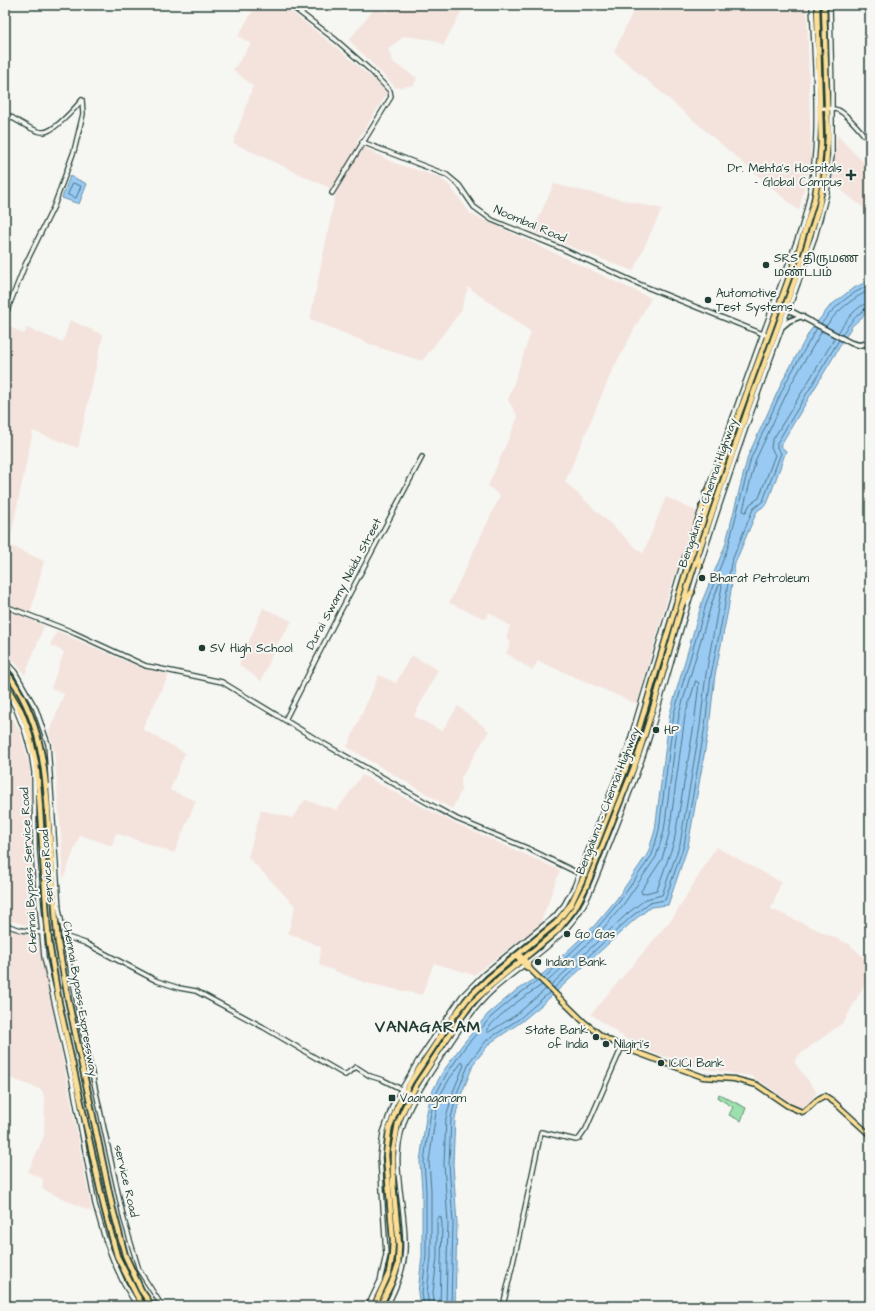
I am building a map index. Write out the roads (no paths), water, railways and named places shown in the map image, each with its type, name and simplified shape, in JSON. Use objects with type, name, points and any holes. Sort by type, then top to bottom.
[{"type":"highway","name":"Bengaluru - Chennai Highway","points":[[374,1306],[389,1273],[392,1256],[393,1240],[386,1154],[389,1130],[403,1090],[464,1003],[516,953],[561,918],[575,896],[584,876],[635,745],[680,587],[768,336],[777,303],[802,240],[814,201],[820,151],[817,5]]},
{"type":"highway","name":"Bengaluru - Chennai Highway","points":[[380,1306],[392,1284],[398,1266],[399,1245],[393,1183],[393,1152],[398,1123],[413,1095],[463,1014],[488,988],[524,961],[562,926],[576,908],[636,762],[698,554],[751,400],[787,308],[819,206],[827,156],[830,109],[824,5]]},
{"type":"highway","points":[[706,493],[715,484]]},
{"type":"highway","points":[[702,507],[704,518]]},
{"type":"highway","points":[[698,554],[700,566]]},
{"type":"highway","points":[[683,603],[692,592]]},
{"type":"highway","name":"Chennai Bypass Expressway","points":[[5,670],[13,681],[26,705],[36,729],[44,762],[58,943],[74,1030],[112,1206],[125,1255],[141,1290],[152,1306]]},
{"type":"highway","name":"Chennai Bypass Expressway","points":[[5,684],[21,712],[29,732],[36,763],[49,943],[59,1003],[106,1214],[117,1256],[143,1306]]},
{"type":"main road","points":[[777,303],[848,341],[859,345],[870,343]]},
{"type":"main road","points":[[783,326],[797,317],[804,317]]},
{"type":"main road","points":[[516,953],[531,970],[584,1022],[602,1036],[622,1047],[703,1077],[734,1079],[757,1085],[788,1106],[802,1112],[807,1110],[820,1097],[825,1096],[834,1102],[870,1135]]},
{"type":"street","points":[[290,5],[342,44],[369,69],[390,92],[391,97],[332,193]]},
{"type":"street","points":[[812,5],[818,108],[838,111],[846,117],[870,142]]},
{"type":"street","points":[[830,5],[830,109]]},
{"type":"street","points":[[5,113],[27,126],[42,132],[46,132],[68,116],[82,100],[83,114],[74,150],[54,206],[25,265],[5,316]]},
{"type":"street","name":"Noombal Road","points":[[362,142],[447,175],[457,184],[474,207],[492,220],[558,247],[639,284],[768,336]]},
{"type":"street","points":[[516,953],[559,912],[571,893],[628,750],[675,587],[706,493],[763,334],[777,303]]},
{"type":"street","points":[[524,961],[556,937],[572,922],[589,894],[640,765],[700,566],[750,417],[783,326],[787,308]]},
{"type":"street","name":"Durai Swamy Naidu Street","points":[[285,720],[422,457]]},
{"type":"street","points":[[5,606],[70,631],[146,666],[152,666],[222,682],[366,768],[451,816],[527,848],[584,876]]},
{"type":"street","name":"service Road","points":[[5,660],[15,672],[36,709],[48,744],[59,909],[80,1018],[124,1220],[139,1270],[162,1306]]},
{"type":"street","name":"Chennai Bypass Service Road","points":[[5,688],[15,706],[31,753],[34,772],[36,850],[44,957],[72,1081],[100,1221],[105,1240],[116,1266],[124,1284],[137,1306]]},
{"type":"street","points":[[5,925],[21,930],[64,936],[85,942],[157,980],[178,988],[196,991],[263,1027],[345,1075],[356,1067],[370,1076],[383,1080],[413,1095],[398,1151],[398,1182],[404,1231],[404,1259],[399,1279],[387,1306]]},
{"type":"street","points":[[503,1306],[541,1132],[576,1140],[579,1139],[588,1124],[622,1047]]},
{"type":"street","points":[[368,1306],[380,1281],[386,1255],[380,1157],[382,1141],[391,1108],[403,1090]]},
{"type":"water","points":[[70,176],[87,184],[79,204],[62,198]]},
{"type":"water","points":[[870,280],[870,310],[852,326],[780,446],[786,451],[767,504],[757,511],[735,563],[728,610],[715,675],[709,727],[688,846],[668,905],[651,907],[634,920],[544,1003],[521,1022],[490,1043],[474,1063],[461,1095],[455,1118],[453,1164],[457,1223],[455,1306],[420,1306],[418,1293],[422,1256],[422,1190],[420,1162],[426,1117],[431,1094],[442,1073],[462,1045],[488,1014],[513,993],[544,973],[594,926],[616,900],[648,853],[655,830],[670,713],[703,599],[725,546],[748,456],[783,380],[810,331],[830,306],[852,289]]},
{"type":"place","name":"Dr. Mehta's Hospitals - Global Campus","points":[[851,175]]},
{"type":"place","name":"SRS திருமண மண்டபம்","points":[[766,265]]},
{"type":"place","name":"Automotive Test Systems","points":[[708,300]]},
{"type":"place","name":"Bharat Petroleum","points":[[702,578]]},
{"type":"place","name":"SV High School","points":[[202,648]]},
{"type":"place","name":"HP","points":[[656,730]]},
{"type":"place","name":"Go Gas","points":[[567,934]]},
{"type":"place","name":"Indian Bank","points":[[538,962]]},
{"type":"place","name":"State Bank of India","points":[[596,1037]]},
{"type":"place","name":"Nilgiri's","points":[[606,1044]]},
{"type":"place","name":"ICICI Bank","points":[[661,1063]]},
{"type":"place","name":"Vaanagaram","points":[[392,1098]]},
{"type":"district","name":"VANAGARAM","points":[[428,1027]]}]
